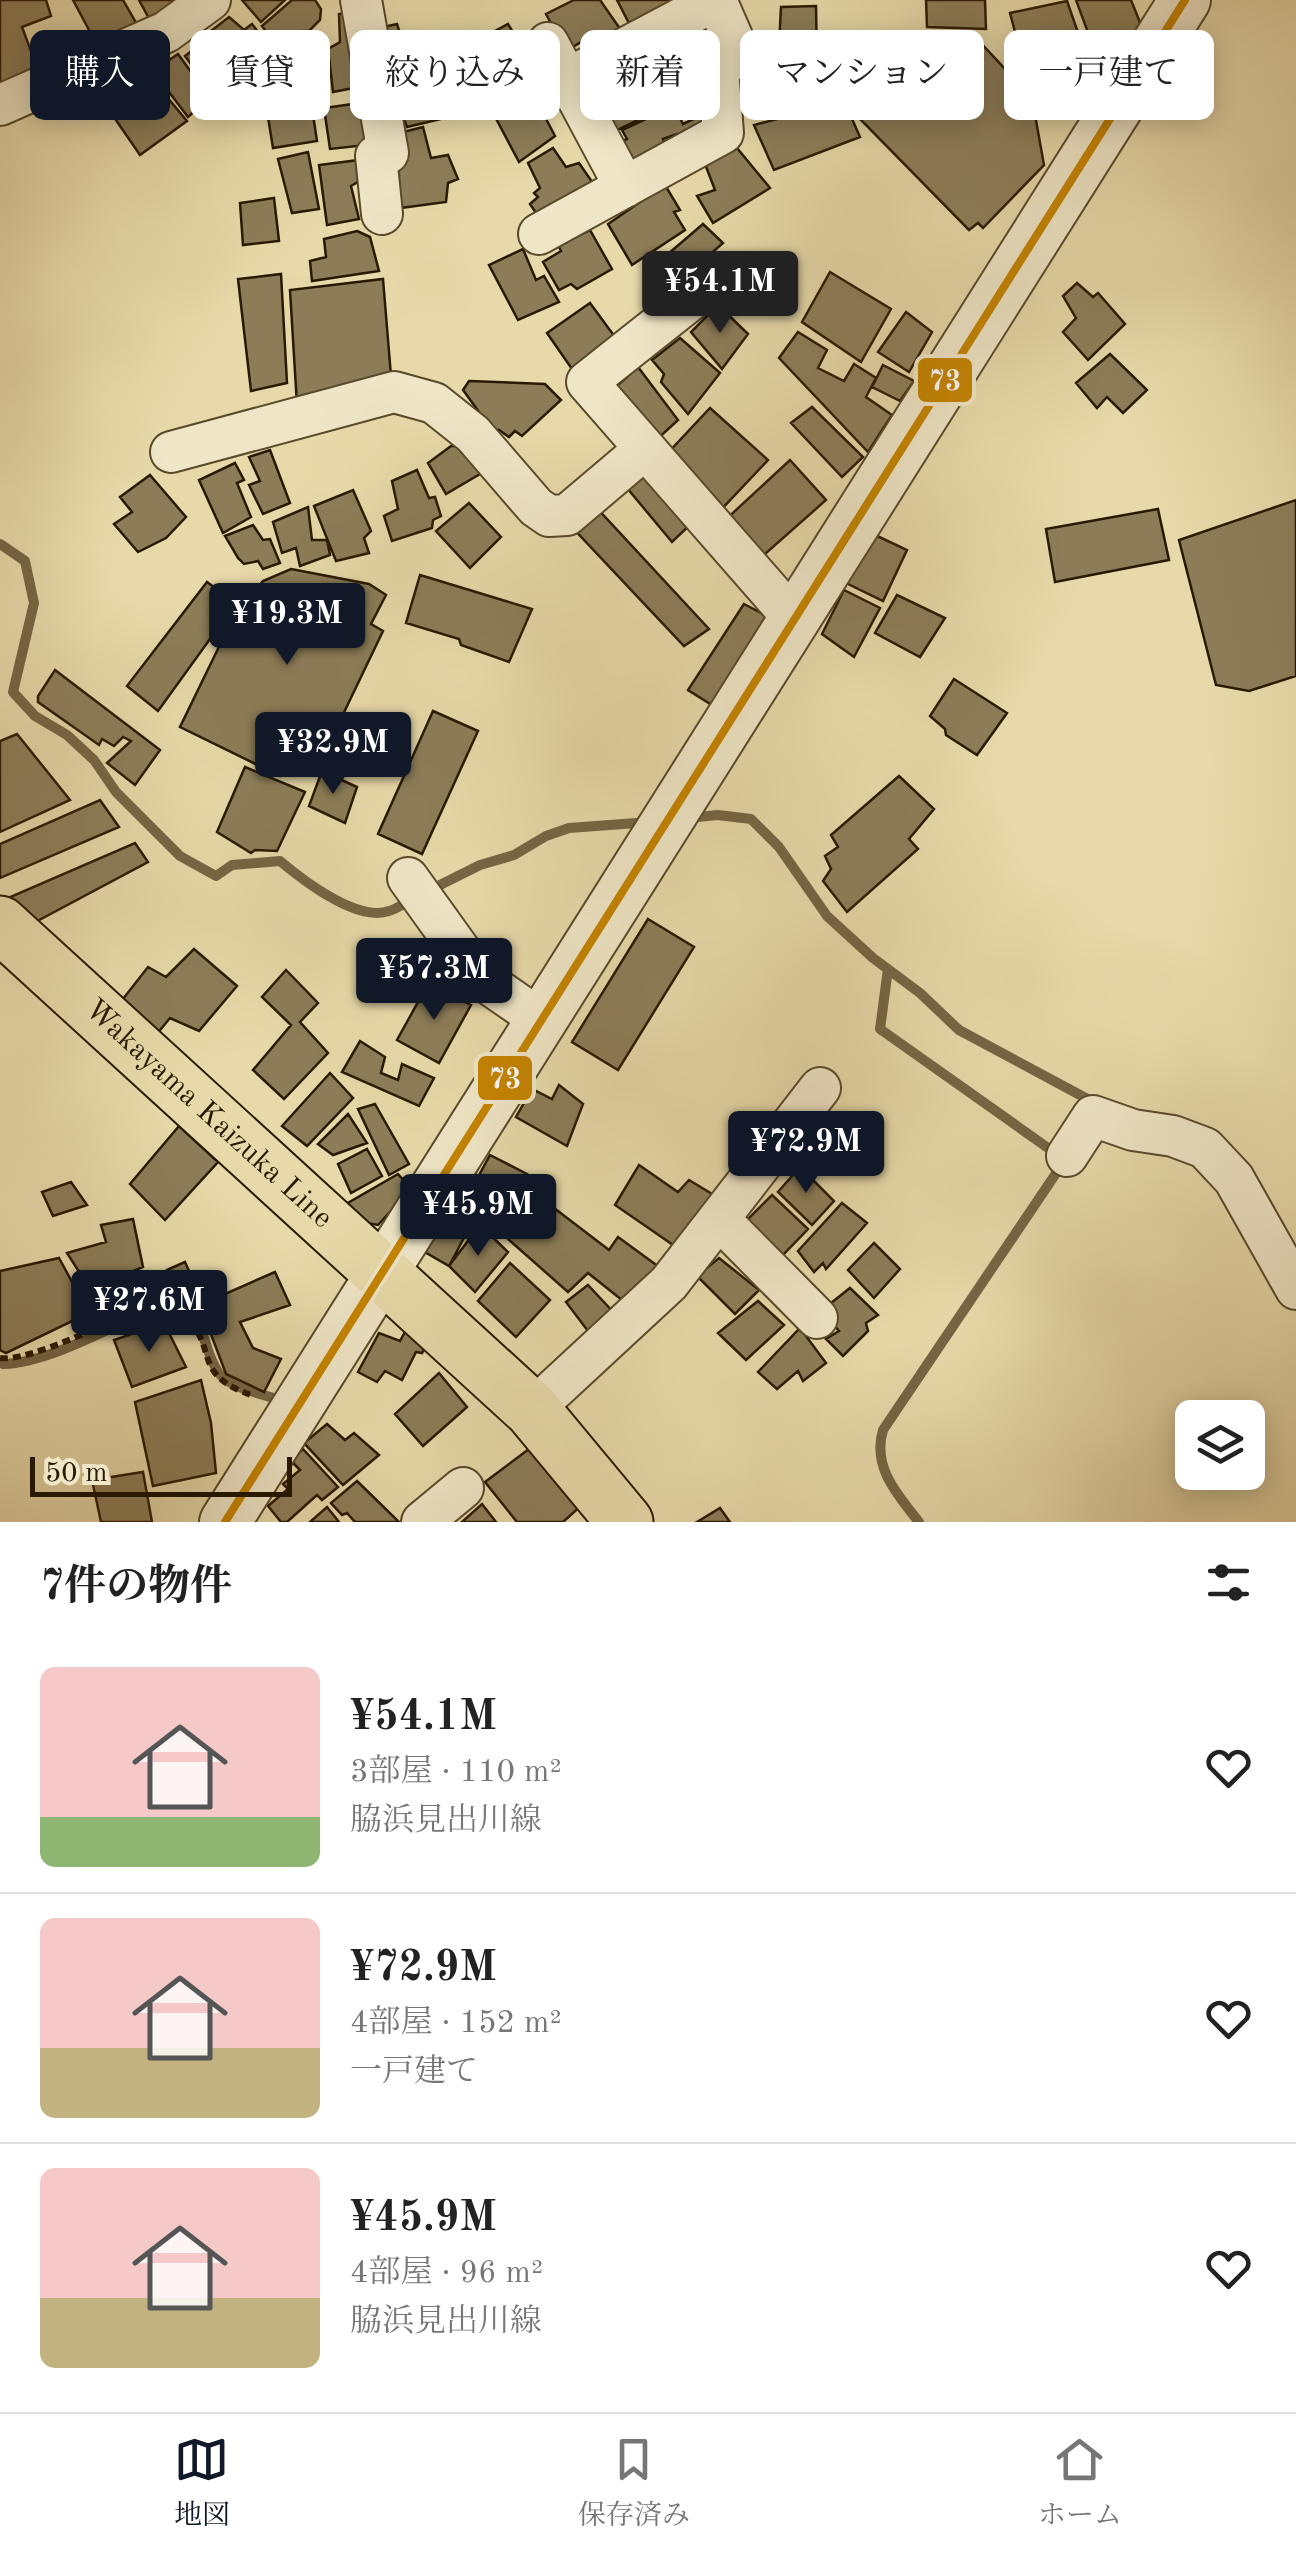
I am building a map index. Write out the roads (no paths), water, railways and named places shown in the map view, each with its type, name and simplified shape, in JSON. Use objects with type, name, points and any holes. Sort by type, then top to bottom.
[{"type":"main road","name":"Wakayama Kaizuka Line","points":[[0,924],[532,1410],[625,1522]]},
{"type":"street","points":[[0,105],[166,32],[210,0]]},
{"type":"street","points":[[360,0],[388,154],[376,156],[382,214]]},
{"type":"street","points":[[539,234],[724,132],[718,69],[740,54],[716,0],[567,78]]},
{"type":"street","points":[[242,1514],[295,1410],[1175,6]]},
{"type":"street","points":[[560,65],[625,187]]},
{"type":"street","points":[[693,298],[587,382],[794,619]]},
{"type":"street","points":[[171,452],[394,392],[434,403],[473,434],[549,516],[567,515],[646,449]]},
{"type":"street","points":[[408,878],[479,977],[541,1020]]},
{"type":"street","points":[[532,1410],[668,1283],[820,1088]]},
{"type":"street","points":[[1067,1156],[1093,1116],[1204,1148],[1234,1180],[1296,1290]]},
{"type":"street","points":[[719,1219],[817,1318]]},
{"type":"street","points":[[422,1522],[463,1488]]},
{"type":"waterway","points":[[0,544],[25,561],[34,603],[13,692],[35,716],[67,735],[94,760],[116,792],[180,856],[216,876],[232,865],[280,861],[332,898],[362,911],[389,911],[411,900]]},
{"type":"waterway","points":[[687,818],[718,815],[751,819],[779,847],[827,916],[959,1030],[1095,1103]]},
{"type":"waterway","points":[[426,892],[569,828],[650,822]]},
{"type":"waterway","points":[[888,969],[880,1029],[1065,1160],[883,1430],[880,1443],[884,1468],[919,1522]]},
{"type":"waterway","points":[[161,1300],[176,1304],[195,1318],[223,1378],[277,1399]]},
{"type":"waterway","points":[[3,1364],[57,1352],[146,1312]]}]
